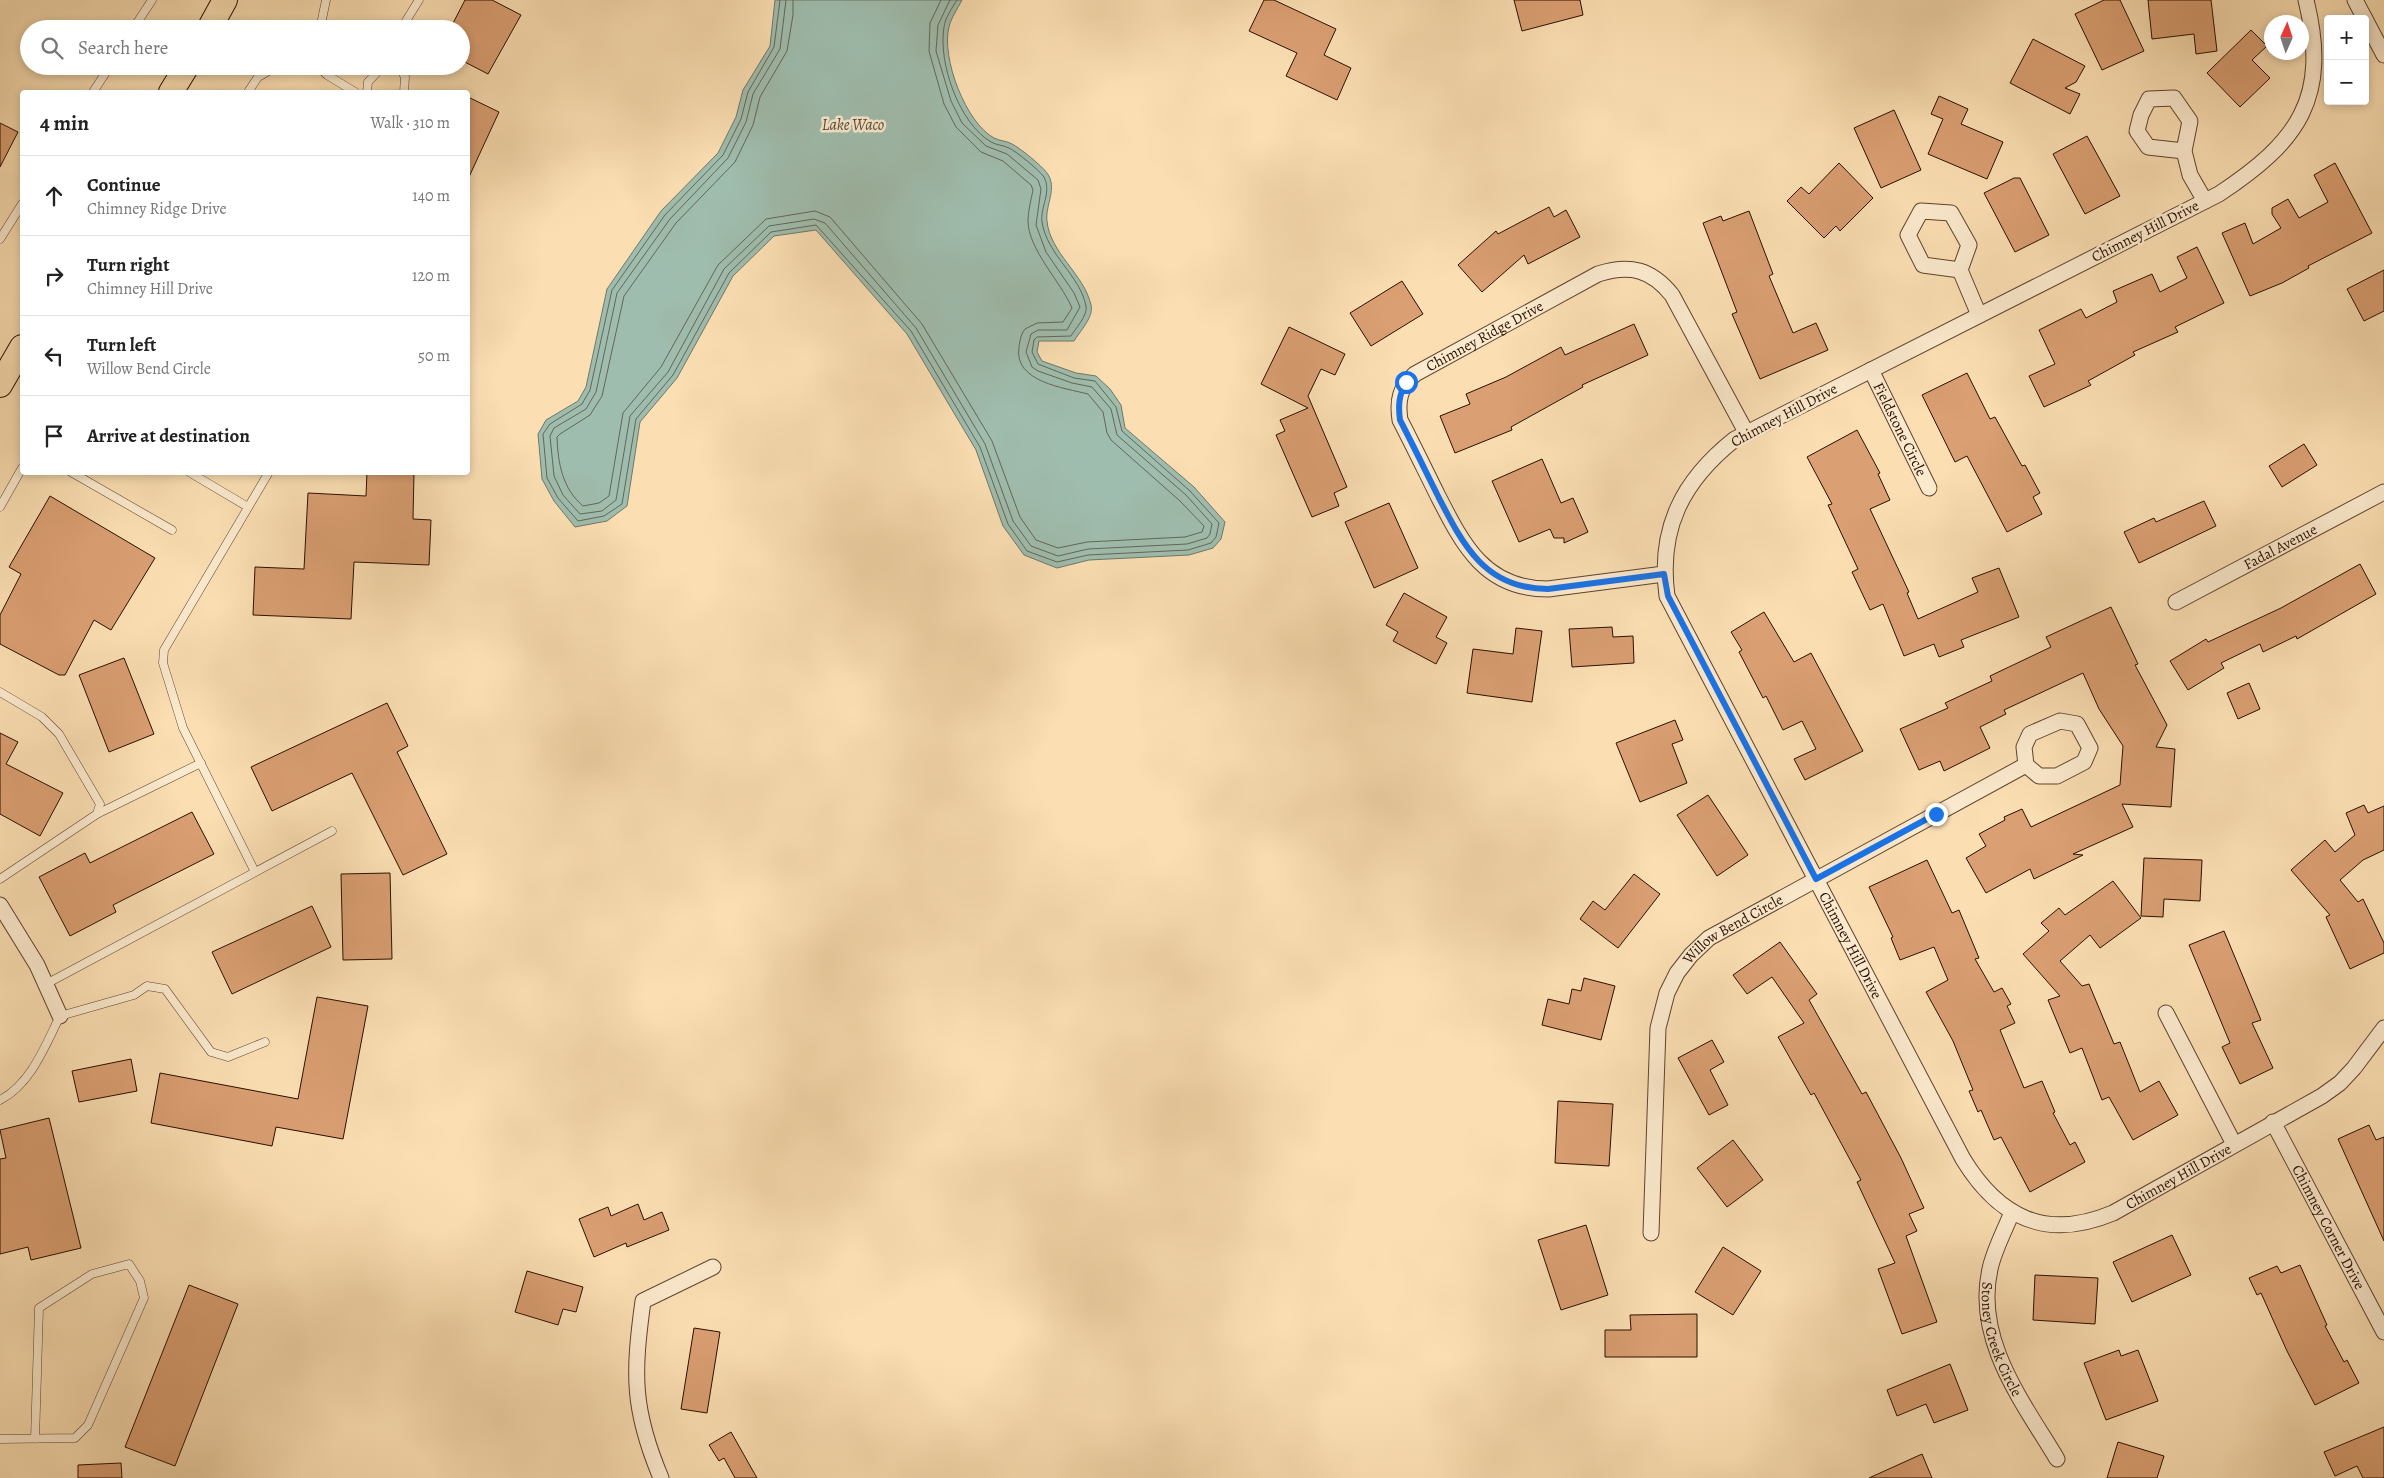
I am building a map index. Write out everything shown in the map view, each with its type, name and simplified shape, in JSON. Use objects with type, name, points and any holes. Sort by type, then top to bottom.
[{"type":"main road","points":[[214,20],[225,0]]},
{"type":"main road","points":[[172,90],[181,75]]},
{"type":"main road","points":[[0,385],[20,350]]},
{"type":"street","name":"Chimney Hill Drive","points":[[2306,0],[2313,31],[2316,60],[2312,86],[2305,108],[2291,132],[2268,159],[2246,176],[2205,201],[1746,432],[1717,453],[1701,470],[1683,495],[1672,520],[1666,546],[1664,574],[1668,596],[1963,1159],[1978,1182],[1994,1200],[2012,1212],[2044,1224],[2079,1224],[2097,1219],[2340,1083],[2354,1068],[2384,1028]]},
{"type":"street","points":[[2355,0],[2363,15]]},
{"type":"street","points":[[2369,27],[2384,55]]},
{"type":"street","points":[[2184,151],[2190,176],[2205,201]]},
{"type":"street","points":[[1960,270],[1923,265],[1908,235],[1921,211],[1951,213],[1969,245],[1960,270],[1979,315]]},
{"type":"street","name":"Chimney Ridge Drive","points":[[1664,574],[1541,589],[1514,584],[1492,572],[1474,558],[1460,539],[1400,420],[1398,406],[1400,393],[1406,382],[1416,374],[1598,274],[1614,269],[1630,268],[1663,284],[1672,296],[1746,432]]},
{"type":"street","name":"Fieldstone Circle","points":[[1871,370],[1929,488]]},
{"type":"street","name":"Fadal Avenue","points":[[2176,602],[2384,492]]},
{"type":"street","points":[[2060,721],[2077,724],[2090,748],[2084,762],[2057,776],[2039,776],[2026,765],[2024,747],[2030,734],[2060,721]]},
{"type":"street","name":"Willow Bend Circle","points":[[1651,1233],[1658,1028],[1667,993],[1677,973],[1691,955],[1709,938],[2026,765]]},
{"type":"street","points":[[0,904],[33,957],[60,1016]]},
{"type":"street","points":[[2166,1013],[2234,1144]]},
{"type":"street","name":"Chimney Corner Drive","points":[[2273,1122],[2384,1332]]},
{"type":"street","name":"Stoney Creek Circle","points":[[2012,1212],[1990,1267],[1987,1288],[1992,1335],[2007,1376],[2056,1459]]},
{"type":"street","points":[[661,1478],[646,1443],[638,1412],[635,1380],[636,1357],[643,1301],[713,1267]]},
{"type":"lane","points":[[140,20],[152,0]]},
{"type":"lane","points":[[322,20],[326,0]]},
{"type":"lane","points":[[407,20],[419,0]]},
{"type":"lane","points":[[94,90],[104,75]]},
{"type":"lane","points":[[249,90],[261,75]]},
{"type":"lane","points":[[327,75],[352,90]]},
{"type":"lane","points":[[367,90],[368,82],[375,75]]},
{"type":"lane","points":[[404,75],[404,90]]},
{"type":"lane","points":[[0,239],[20,207]]},
{"type":"lane","points":[[0,506],[20,471]]},
{"type":"lane","points":[[76,475],[172,530]]},
{"type":"lane","points":[[193,475],[248,507]]},
{"type":"lane","points":[[256,872],[183,728],[163,664],[164,650],[267,475]]},
{"type":"lane","points":[[0,692],[42,717],[59,734],[100,804],[97,814]]},
{"type":"lane","points":[[0,879],[97,814],[201,763]]},
{"type":"lane","points":[[46,984],[332,831]]},
{"type":"lane","points":[[0,1100],[14,1093],[36,1064],[60,1016],[134,995],[147,986],[165,989],[211,1052],[228,1058],[265,1042]]},
{"type":"lane","points":[[0,1439],[35,1439],[75,1438],[88,1424],[144,1298],[140,1281],[129,1264],[92,1274],[39,1308],[35,1439]]},
{"type":"water","name":"Lake Waco","points":[[775,0],[962,0],[950,24],[947,40],[952,72],[958,88],[974,119],[984,130],[994,138],[1016,146],[1047,173],[1051,185],[1047,215],[1049,233],[1060,253],[1082,283],[1091,305],[1089,319],[1074,341],[1039,341],[1037,352],[1042,361],[1076,373],[1096,376],[1110,389],[1121,405],[1125,428],[1194,487],[1225,522],[1221,539],[1213,548],[1189,555],[1089,560],[1057,568],[1024,555],[1003,526],[976,450],[907,334],[816,230],[774,236],[733,276],[677,378],[640,422],[627,506],[607,521],[575,527],[554,501],[542,479],[538,434],[546,420],[578,401],[586,387],[607,289],[661,211],[718,153],[736,117],[743,90],[770,46]]},
{"type":"building","points":[[465,0],[492,0],[521,15],[488,74],[470,65],[470,20],[455,20]]},
{"type":"building","points":[[1264,0],[1274,0],[1336,29],[1324,55],[1351,68],[1337,100],[1286,76],[1297,53],[1249,31]]},
{"type":"building","points":[[1514,0],[1580,0],[1583,15],[1522,31]]},
{"type":"building","points":[[2104,0],[2120,0],[2144,51],[2102,70],[2075,14]]},
{"type":"building","points":[[2148,0],[2211,0],[2217,51],[2196,54],[2194,34],[2152,39]]},
{"type":"building","points":[[2251,30],[2264,43],[2264,49],[2252,60],[2270,78],[2240,107],[2207,73]]},
{"type":"building","points":[[2033,39],[2085,66],[2076,82],[2065,88],[2080,94],[2070,114],[2010,83]]},
{"type":"building","points":[[1939,96],[1968,109],[1961,124],[2003,142],[1987,179],[1928,154],[1943,119],[1931,114]]},
{"type":"building","points":[[470,98],[499,112],[470,175]]},
{"type":"building","points":[[1894,110],[1921,170],[1881,188],[1854,128]]},
{"type":"building","points":[[0,123],[18,132],[0,167]]},
{"type":"building","points":[[2087,136],[2120,196],[2085,214],[2053,154]]},
{"type":"building","points":[[1839,163],[1873,198],[1840,231],[1836,226],[1824,238],[1787,201],[1801,187],[1809,194]]},
{"type":"building","points":[[2335,163],[2372,233],[2308,266],[2309,268],[2282,283],[2250,296],[2222,233],[2245,223],[2253,244],[2281,228],[2272,214],[2272,208],[2288,199],[2299,218],[2328,202],[2314,175]]},
{"type":"building","points":[[2014,178],[2020,178],[2049,235],[2015,252],[1984,193]]},
{"type":"building","points":[[1549,207],[1554,217],[1566,210],[1580,237],[1528,264],[1524,255],[1482,292],[1458,265],[1496,231],[1498,234]]},
{"type":"building","points":[[1749,211],[1773,274],[1769,276],[1793,333],[1816,323],[1828,350],[1760,379],[1732,314],[1737,312],[1703,223],[1721,216],[1723,221]]},
{"type":"building","points":[[2197,247],[2224,303],[2175,327],[2178,332],[2133,352],[2135,355],[2088,381],[2091,385],[2044,407],[2029,376],[2055,364],[2039,330],[2081,309],[2086,318],[2117,302],[2113,291],[2152,274],[2160,292],[2187,278],[2177,257]]},
{"type":"building","points":[[2384,270],[2384,311],[2364,321],[2347,289]]},
{"type":"building","points":[[1402,281],[1423,314],[1371,346],[1350,313]]},
{"type":"building","points":[[1634,324],[1648,355],[1582,385],[1583,387],[1511,427],[1512,430],[1455,453],[1440,416],[1470,404],[1466,394],[1506,377],[1561,347],[1565,355]]},
{"type":"building","points":[[1289,327],[1345,354],[1335,375],[1321,369],[1308,396],[1347,487],[1334,493],[1339,506],[1312,517],[1276,435],[1285,431],[1280,420],[1308,408],[1261,384]]},
{"type":"building","points":[[1967,373],[1990,419],[1995,417],[2022,466],[2025,465],[2040,493],[2033,497],[2042,514],[2007,532],[1967,456],[1955,462],[1922,395]]},
{"type":"building","points":[[1857,430],[1880,473],[1878,474],[1890,500],[1870,509],[1909,592],[1907,593],[1918,619],[1978,592],[1972,578],[1999,568],[2019,617],[1961,640],[1964,647],[1939,657],[1934,644],[1904,656],[1883,604],[1870,610],[1852,572],[1858,569],[1828,505],[1832,504],[1807,457]]},
{"type":"building","points":[[2304,444],[2317,465],[2282,487],[2269,466]]},
{"type":"building","points":[[1542,459],[1561,503],[1573,498],[1588,532],[1564,543],[1564,538],[1554,538],[1550,529],[1519,542],[1492,481]]},
{"type":"building","points":[[367,475],[414,475],[413,519],[431,520],[429,565],[354,562],[351,619],[253,615],[255,567],[304,569],[308,493],[366,496]]},
{"type":"building","points":[[50,496],[155,558],[111,630],[94,620],[65,675],[59,675],[0,644],[0,615],[21,574],[9,567]]},
{"type":"building","points":[[2204,501],[2216,526],[2139,563],[2124,532],[2154,518],[2156,522]]},
{"type":"building","points":[[1389,503],[1418,568],[1374,588],[1345,522]]},
{"type":"building","points":[[2360,564],[2376,594],[2297,639],[2296,636],[2263,652],[2260,644],[2221,663],[2224,668],[2188,690],[2170,661],[2206,639],[2208,642],[2281,608]]},
{"type":"building","points":[[1404,593],[1447,617],[1436,637],[1447,643],[1436,664],[1393,641],[1398,632],[1386,625]]},
{"type":"building","points":[[2111,607],[2138,664],[2135,665],[2167,725],[2156,747],[2175,749],[2171,807],[2122,804],[2133,827],[2073,854],[2083,855],[2034,879],[2030,869],[1986,893],[1966,858],[1986,846],[1979,834],[2005,820],[2004,817],[2022,809],[2031,827],[2120,785],[2123,746],[2099,709],[2083,673],[2004,710],[2006,714],[1980,727],[1990,748],[1944,771],[1940,761],[1919,770],[1900,729],[1948,708],[1945,703],[1992,681],[1990,676],[2051,647],[2046,637]]},
{"type":"building","points":[[1764,612],[1794,662],[1811,653],[1863,751],[1805,780],[1794,759],[1816,749],[1802,721],[1783,730],[1766,696],[1763,698],[1739,652],[1742,650],[1731,632]]},
{"type":"building","points":[[1612,627],[1613,637],[1633,636],[1634,663],[1572,667],[1569,629]]},
{"type":"building","points":[[1516,628],[1542,631],[1532,702],[1467,693],[1473,649],[1513,654]]},
{"type":"building","points":[[124,658],[154,734],[109,752],[79,675]]},
{"type":"building","points":[[2249,683],[2260,709],[2238,719],[2227,693]]},
{"type":"building","points":[[387,703],[408,746],[397,752],[447,854],[403,875],[352,773],[272,811],[251,767]]},
{"type":"building","points":[[1675,720],[1683,740],[1672,744],[1687,783],[1640,802],[1616,743]]},
{"type":"building","points":[[0,733],[18,742],[6,764],[63,793],[40,836],[0,814]]},
{"type":"building","points":[[1708,795],[1748,855],[1717,876],[1677,815]]},
{"type":"building","points":[[2364,805],[2368,813],[2384,806],[2384,850],[2363,860],[2340,880],[2358,902],[2363,899],[2384,943],[2384,953],[2350,969],[2326,917],[2330,915],[2291,870],[2325,840],[2335,852],[2355,835],[2346,813]]},
{"type":"building","points":[[192,812],[214,854],[113,905],[116,912],[70,936],[39,877],[85,853],[90,863]]},
{"type":"building","points":[[2144,858],[2202,860],[2200,901],[2164,899],[2163,917],[2141,916]]},
{"type":"building","points":[[1927,860],[1952,913],[1959,910],[1979,958],[1975,959],[1994,992],[2002,988],[2011,1004],[2007,1006],[2015,1023],[2000,1030],[2024,1088],[2042,1081],[2055,1112],[2053,1113],[2070,1145],[2075,1142],[2085,1162],[2030,1192],[2001,1137],[1994,1140],[1981,1110],[1978,1112],[1969,1091],[1973,1090],[1953,1041],[1926,992],[1948,980],[1934,947],[1900,960],[1891,938],[1893,937],[1869,887]]},
{"type":"building","points":[[390,873],[392,959],[343,960],[341,874]]},
{"type":"building","points":[[1634,874],[1660,894],[1618,948],[1580,919],[1593,901],[1605,910]]},
{"type":"building","points":[[2113,881],[2141,918],[2100,948],[2090,935],[2060,961],[2082,986],[2089,984],[2114,1044],[2120,1042],[2140,1092],[2159,1081],[2178,1115],[2133,1140],[2109,1097],[2102,1100],[2082,1048],[2070,1053],[2048,1000],[2060,996],[2023,954],[2049,931],[2041,923],[2059,908],[2065,915]]},
{"type":"building","points":[[312,906],[331,947],[232,994],[212,952]]},
{"type":"building","points":[[2224,931],[2261,1020],[2252,1023],[2273,1068],[2240,1084],[2222,1047],[2230,1043],[2189,945]]},
{"type":"building","points":[[1780,942],[1817,994],[1809,1000],[1862,1094],[1866,1092],[1901,1158],[1924,1208],[1909,1214],[1917,1231],[1906,1236],[1937,1322],[1902,1334],[1878,1269],[1895,1263],[1857,1182],[1861,1180],[1814,1093],[1811,1095],[1778,1037],[1804,1023],[1772,977],[1747,994],[1733,975]]},
{"type":"building","points":[[1584,978],[1615,986],[1601,1040],[1542,1025],[1548,999],[1569,1004],[1572,989],[1581,991]]},
{"type":"building","points":[[317,997],[368,1006],[343,1139],[276,1127],[272,1146],[151,1123],[160,1073],[298,1099]]},
{"type":"building","points":[[1712,1040],[1724,1062],[1710,1070],[1728,1105],[1709,1115],[1678,1058]]},
{"type":"building","points":[[131,1059],[137,1091],[79,1102],[72,1071]]},
{"type":"building","points":[[1558,1101],[1613,1104],[1609,1166],[1555,1163]]},
{"type":"building","points":[[49,1118],[81,1248],[31,1260],[28,1247],[0,1254],[0,1159],[6,1158],[0,1130]]},
{"type":"building","points":[[2369,1125],[2376,1140],[2384,1137],[2384,1241],[2338,1139]]},
{"type":"building","points":[[1733,1140],[1763,1180],[1727,1207],[1697,1168]]},
{"type":"building","points":[[638,1204],[644,1220],[662,1212],[669,1230],[627,1247],[626,1243],[594,1257],[579,1219],[608,1207],[611,1216]]},
{"type":"building","points":[[1586,1225],[1608,1295],[1561,1310],[1538,1240]]},
{"type":"building","points":[[2172,1235],[2191,1275],[2132,1302],[2113,1262]]},
{"type":"building","points":[[1723,1247],[1761,1271],[1733,1315],[1695,1292]]},
{"type":"building","points":[[2300,1265],[2327,1325],[2325,1326],[2344,1362],[2347,1360],[2359,1383],[2315,1405],[2287,1351],[2261,1293],[2257,1295],[2249,1278],[2277,1266],[2281,1273]]},
{"type":"building","points":[[527,1271],[583,1287],[576,1312],[563,1309],[558,1325],[515,1312]]},
{"type":"building","points":[[2035,1275],[2098,1278],[2095,1324],[2033,1320]]},
{"type":"building","points":[[189,1285],[238,1304],[175,1466],[125,1447]]},
{"type":"building","points":[[1697,1314],[1697,1357],[1605,1357],[1605,1330],[1631,1330],[1630,1315]]},
{"type":"building","points":[[694,1328],[720,1332],[707,1413],[681,1409]]},
{"type":"building","points":[[2119,1350],[2121,1356],[2138,1350],[2158,1401],[2106,1420],[2084,1363]]},
{"type":"building","points":[[1950,1364],[1968,1410],[1934,1423],[1926,1404],[1897,1416],[1887,1390]]},
{"type":"building","points":[[2384,1427],[2384,1478],[2363,1478],[2357,1466],[2335,1476],[2324,1452]]},
{"type":"building","points":[[731,1432],[757,1478],[735,1478],[724,1458],[719,1461],[709,1445]]},
{"type":"building","points":[[2118,1442],[2164,1456],[2157,1478],[2107,1478]]},
{"type":"building","points":[[1922,1454],[1932,1478],[1869,1478]]},
{"type":"building","points":[[121,1463],[122,1478],[78,1478],[78,1465]]},
{"type":"route","points":[[1406,382],[1400,393],[1398,406],[1400,420],[1460,539],[1480,564],[1497,576],[1514,584],[1534,589],[1548,589],[1664,574],[1668,596],[1816,879],[1936,814]]}]
